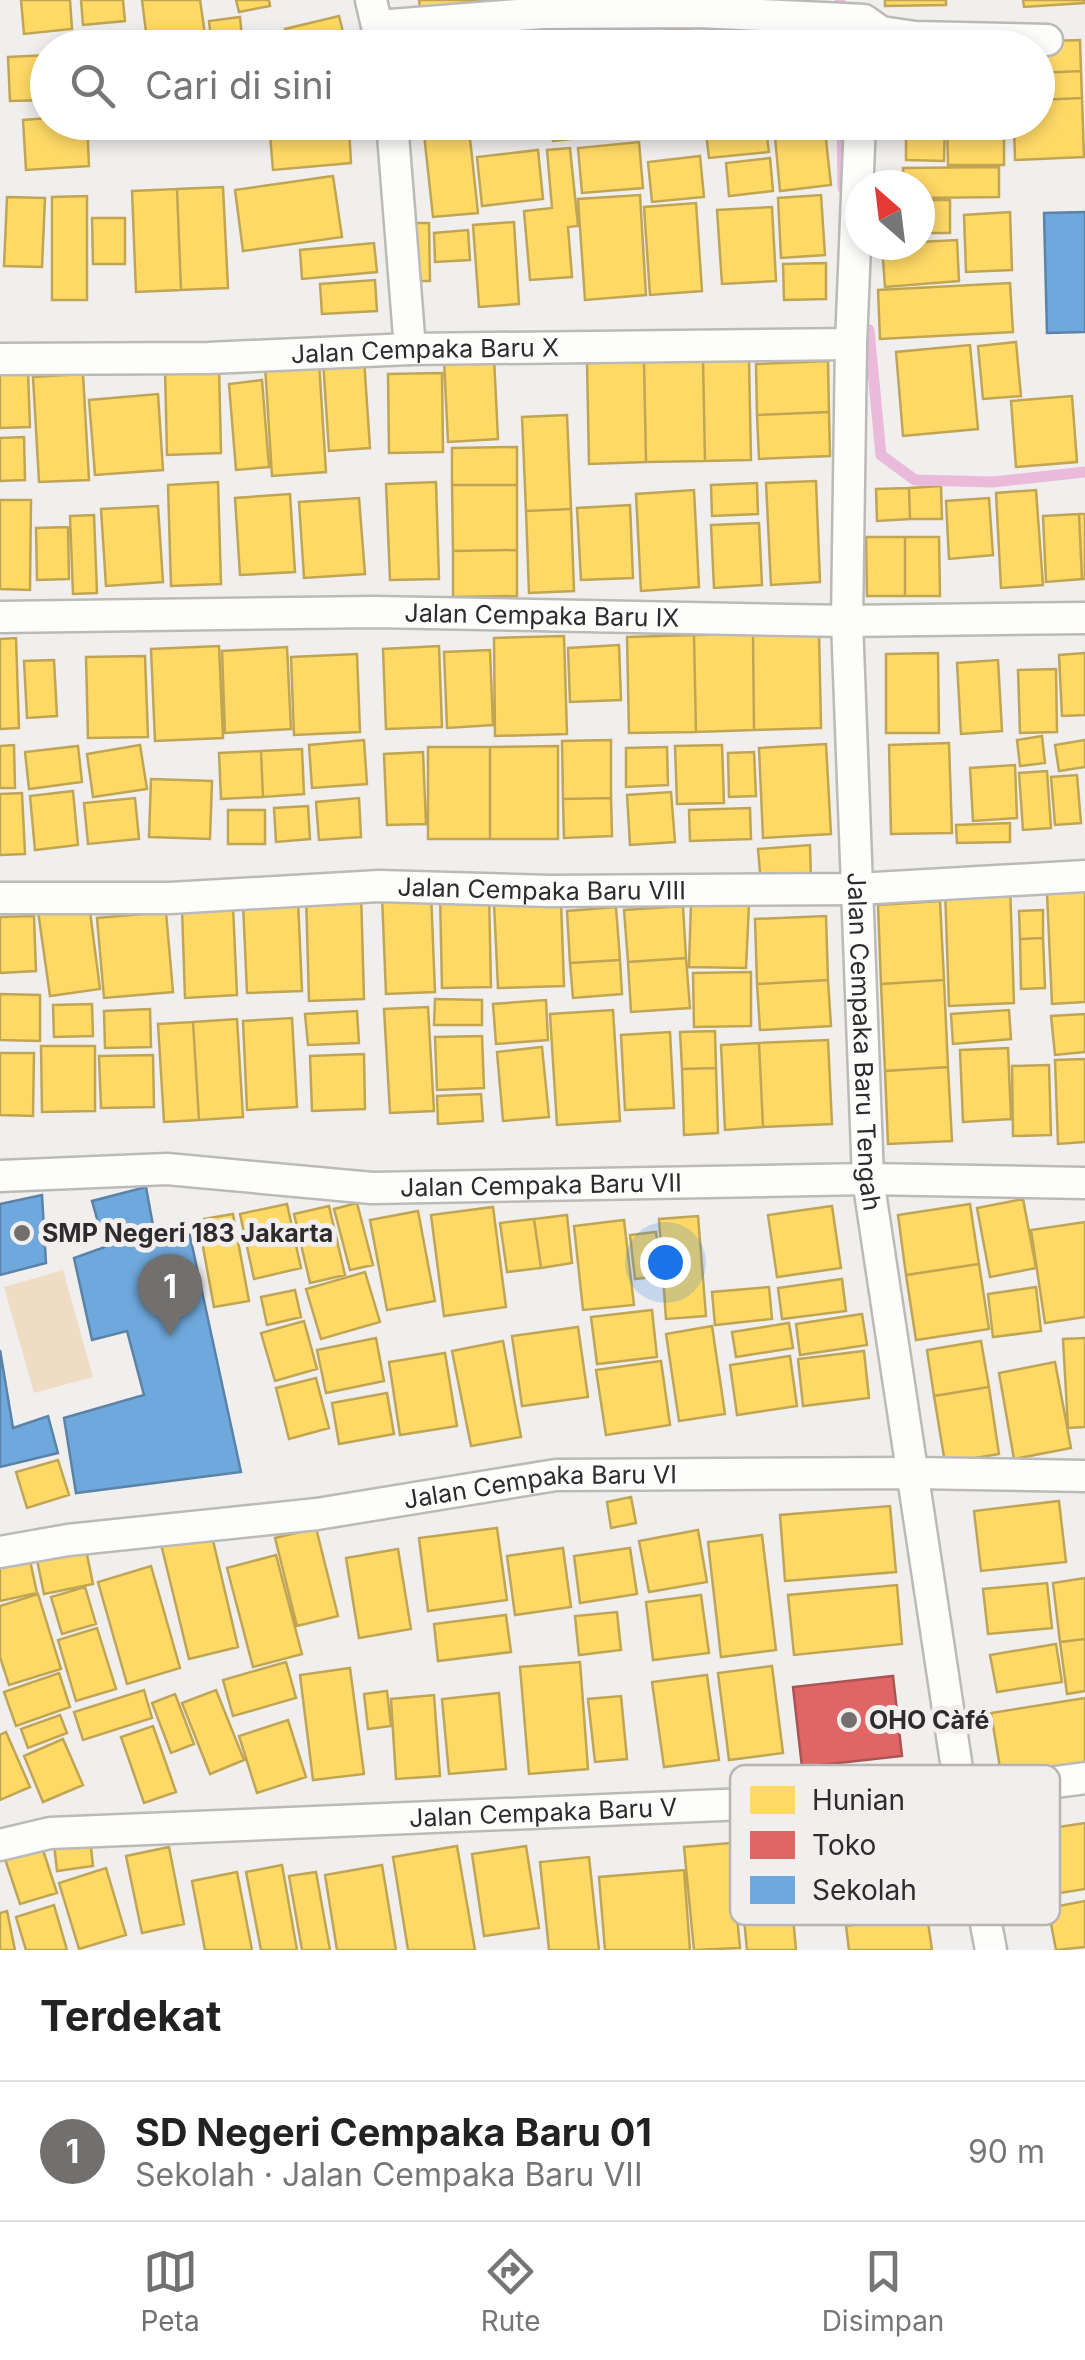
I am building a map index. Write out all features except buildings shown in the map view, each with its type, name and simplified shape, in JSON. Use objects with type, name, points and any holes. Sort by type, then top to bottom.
[{"type":"street","points":[[377,24],[543,14],[699,12],[852,21],[876,30]]},
{"type":"street","points":[[393,140],[410,349]]},
{"type":"street","name":"Jalan Cempaka Baru Tengah","points":[[859,140],[847,621],[868,1179],[957,1765]]},
{"type":"street","name":"Jalan Cempaka Baru X","points":[[0,359],[208,358],[852,332]]},
{"type":"street","name":"Jalan Cempaka Baru IX","points":[[0,618],[375,612],[847,621],[1085,618]]},
{"type":"street","name":"Jalan Cempaka Baru VIII","points":[[0,898],[170,898],[379,886],[550,891],[857,888],[1085,876]]},
{"type":"street","name":"Jalan Cempaka Baru VII","points":[[0,1176],[166,1169],[372,1188],[868,1179],[1085,1183]]},
{"type":"street","name":"Jalan Cempaka Baru VI","points":[[0,1552],[68,1540],[317,1514],[556,1475],[1085,1476]]},
{"type":"street","name":"Jalan Cempaka Baru V","points":[[1060,1781],[1085,1778]]},
{"type":"street","name":"Jalan Cempaka Baru V","points":[[0,1845],[68,1832],[730,1805]]},
{"type":"street","name":"Jalan Cempaka Baru Tengah","points":[[986,1925],[991,1950]]},
{"type":"shaded area","points":[[63,1270],[93,1377],[34,1393],[4,1287]]},
{"type":"waterway","points":[[840,0],[841,30]]},
{"type":"waterway","points":[[842,140],[843,188]]},
{"type":"waterway","points":[[852,331],[869,330],[881,455],[915,480],[993,482],[1085,472]]},
{"type":"place","name":"SMP Negeri 183 Jakarta","points":[[22,1233]]},
{"type":"place","name":"SD Negeri Cempaka Baru 01","points":[[170,1336]]},
{"type":"place","name":"OHO Càfé","points":[[849,1720]]}]
